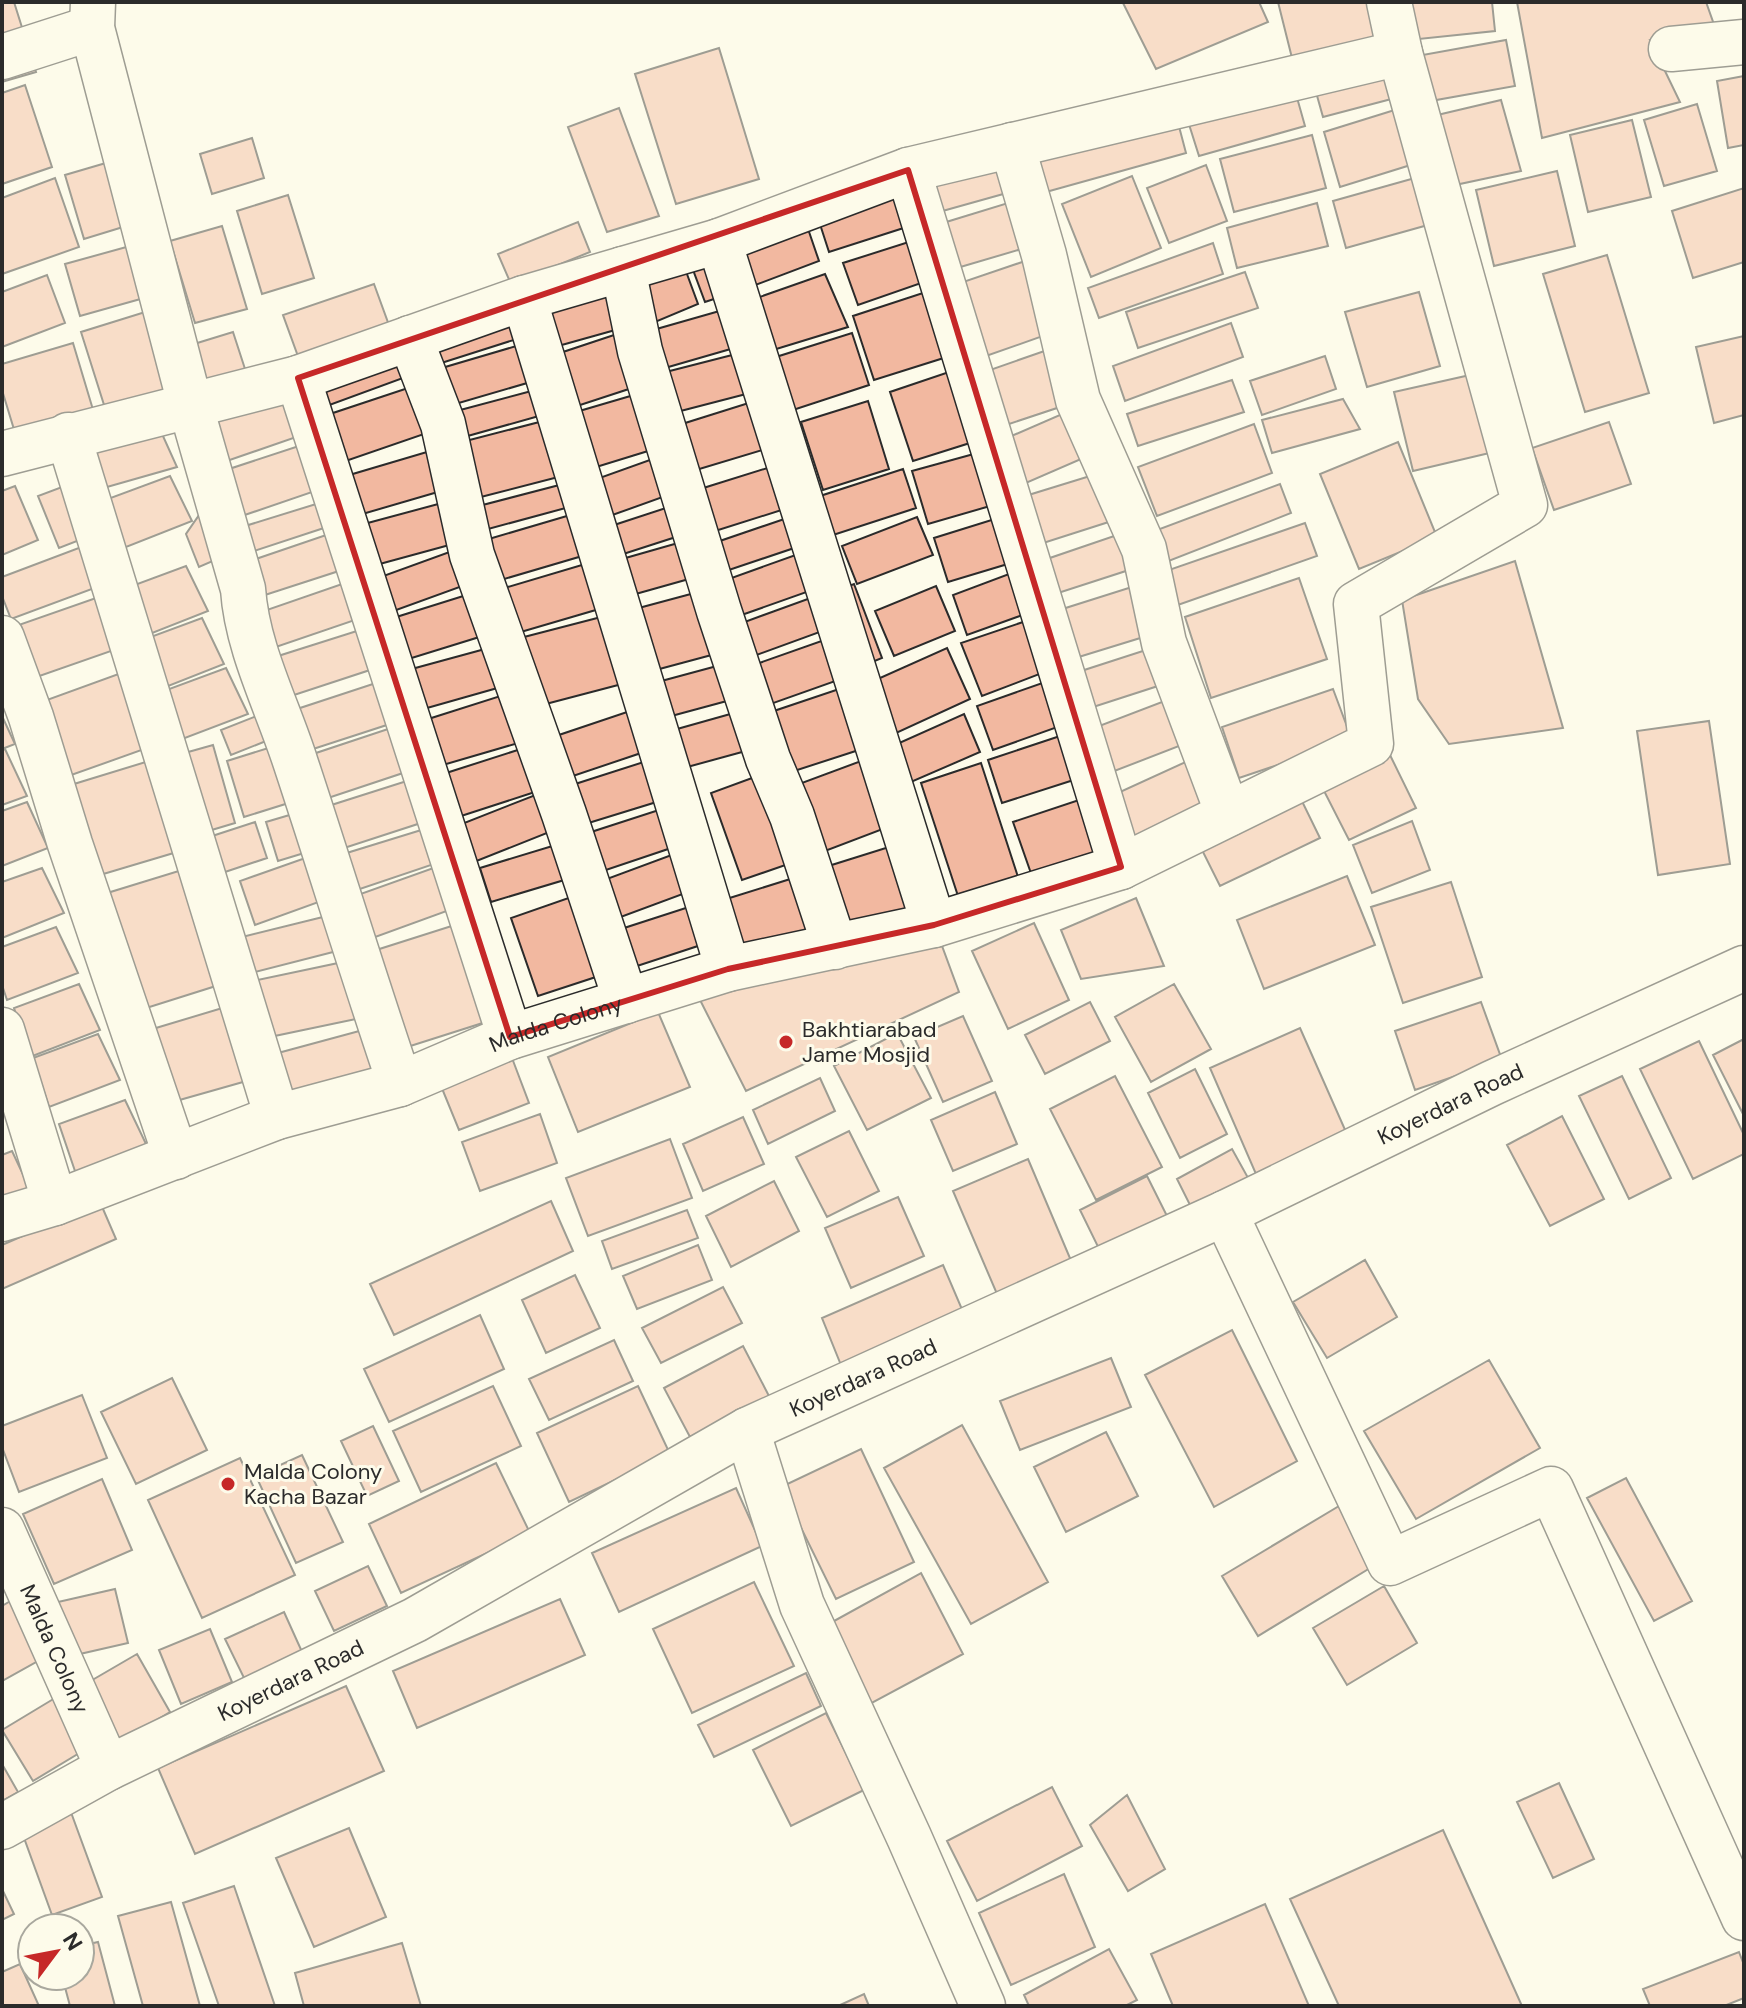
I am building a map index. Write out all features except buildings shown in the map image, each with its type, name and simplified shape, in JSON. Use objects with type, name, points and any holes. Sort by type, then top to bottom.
[{"type":"street","points":[[2,454],[298,378],[524,298],[719,241],[908,170],[1400,53],[1389,2]]},
{"type":"street","points":[[2,57],[92,15],[190,404],[243,589],[245,617],[296,763],[353,947],[400,1084]]},
{"type":"street","points":[[1671,49],[1744,42]]},
{"type":"street","name":"Malda Colony","points":[[2,1219],[55,1203],[277,1117],[400,1084],[510,1037],[728,969],[934,925],[1121,867],[1371,744],[1356,604],[1525,505],[1400,53]]},
{"type":"street","points":[[1012,145],[1044,255],[1078,400],[1144,549],[1164,643],[1228,814]]},
{"type":"street","points":[[908,170],[1121,867]]},
{"type":"street","points":[[719,241],[934,925]]},
{"type":"street","points":[[623,269],[640,351],[719,611],[835,947]]},
{"type":"street","points":[[524,298],[728,969]]},
{"type":"street","points":[[410,338],[443,424],[472,555],[564,814],[626,1001]]},
{"type":"street","points":[[298,378],[510,1037]]},
{"type":"street","points":[[68,435],[277,1117]]},
{"type":"street","points":[[2,638],[176,1157]]},
{"type":"street","name":"Koyerdara Road","points":[[2,1827],[108,1768],[415,1620],[747,1430],[1225,1213],[1492,1083],[1744,968]]},
{"type":"street","points":[[2,1030],[55,1203]]},
{"type":"street","points":[[1225,1213],[1390,1563],[1551,1489],[1744,1918]]},
{"type":"street","points":[[747,1430],[802,1605],[983,2006]]},
{"type":"street","name":"Malda Colony","points":[[2,1530],[108,1768]]},
{"type":"highlighted area","points":[[908,170],[1121,867],[934,925],[728,969],[510,1037],[298,378]]},
{"type":"place","name":"Bakhtiarabad Jame Mosjid","points":[[786,1042]]},
{"type":"place","name":"Malda Colony Kacha Bazar","points":[[228,1484]]}]
